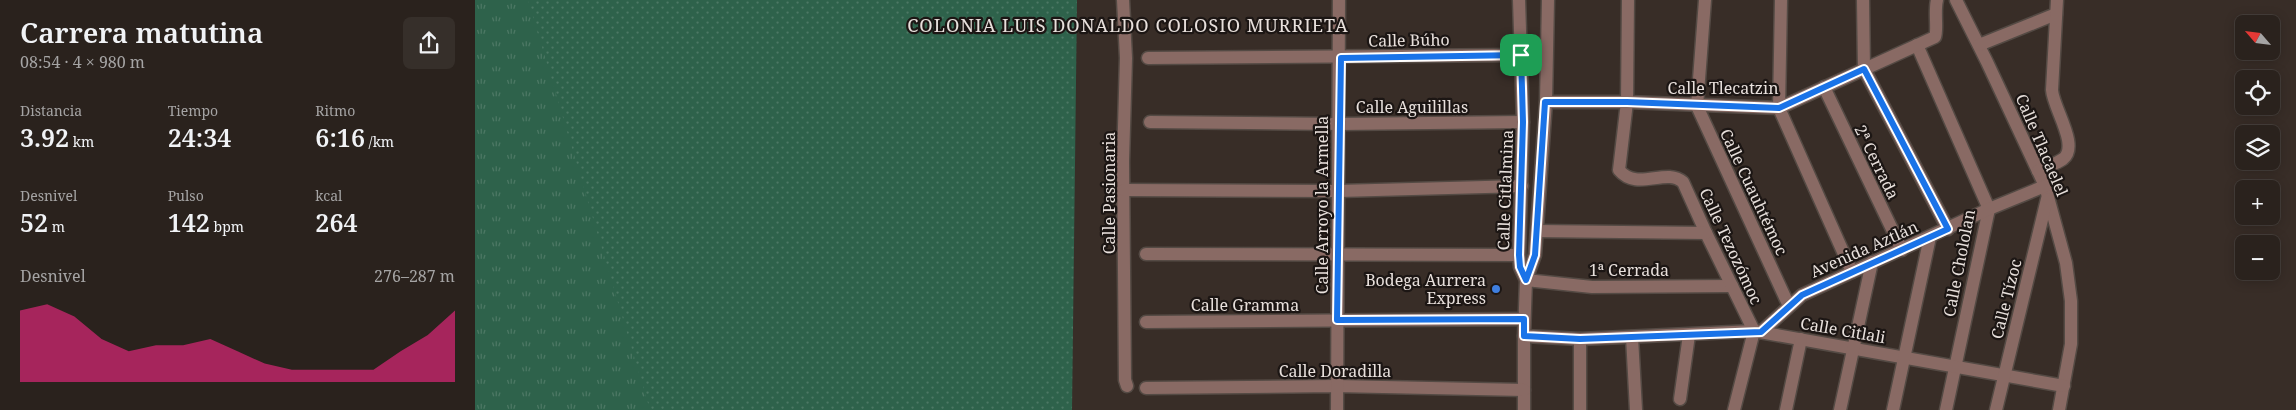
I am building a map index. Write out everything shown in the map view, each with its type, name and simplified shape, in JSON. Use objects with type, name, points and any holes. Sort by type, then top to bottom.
[{"type":"street","name":"Calle Pasionaria","points":[[1123,0],[1126,58],[1123,190],[1125,380],[1127,386]]},
{"type":"street","name":"Calle Arroyo la Armella","points":[[1337,410],[1338,124],[1341,58],[1339,0]]},
{"type":"street","name":"Calle Citlalmina","points":[[1519,0],[1523,122],[1519,255],[1520,267],[1526,280],[1524,319],[1525,410]]},
{"type":"street","points":[[1526,280],[1535,255],[1537,231],[1545,102],[1548,0]]},
{"type":"street","points":[[1627,102],[1628,0]]},
{"type":"street","name":"Calle Cuauhtémoc","points":[[1705,0],[1697,106],[1789,306]]},
{"type":"street","points":[[1781,0],[1779,108],[1852,272]]},
{"type":"street","points":[[1863,0],[1864,69],[1948,229]]},
{"type":"street","name":"Calle Tlecatzin","points":[[1545,102],[1627,102],[1779,108],[1935,37],[1937,33],[1934,12],[1937,0]]},
{"type":"street","name":"Calle Tlacaelel","points":[[1956,0],[2038,171],[2046,191],[2066,262],[2071,301],[2071,344],[2059,410]]},
{"type":"street","points":[[2038,171],[2064,159],[2069,149],[2069,140],[2053,100],[2057,0]]},
{"type":"street","points":[[1979,45],[2056,14]]},
{"type":"street","name":"Calle Chololan","points":[[1917,45],[1989,209],[1945,410]]},
{"type":"street","name":"Calle Búho","points":[[1148,58],[1341,58],[1521,55]]},
{"type":"street","name":"2ª Cerrada","points":[[1824,87],[1902,250]]},
{"type":"street","name":"Calle Tezozómoc","points":[[1627,102],[1619,170],[1625,177],[1632,179],[1678,178],[1683,182],[1732,286],[1757,332]]},
{"type":"street","name":"Calle Aguilillas","points":[[1150,122],[1338,124],[1523,122]]},
{"type":"street","points":[[1123,190],[1339,191],[1522,186]]},
{"type":"street","name":"Avenida Aztlán","points":[[1757,332],[1802,295],[1989,209],[2046,191]]},
{"type":"street","name":"Calle Tízoc","points":[[1996,410],[2046,191]]},
{"type":"street","points":[[1537,231],[1706,233]]},
{"type":"street","points":[[1893,410],[1930,237]]},
{"type":"street","points":[[1146,254],[1519,255]]},
{"type":"street","points":[[1840,410],[1872,262]]},
{"type":"street","name":"1ª Cerrada","points":[[1526,280],[1592,287],[1732,286]]},
{"type":"street","name":"Calle Gramma","points":[[1146,322],[1524,319]]},
{"type":"street","points":[[1734,410],[1757,332]]},
{"type":"street","name":"Calle Citlali","points":[[1524,336],[1580,339],[1757,332],[2064,386]]},
{"type":"street","points":[[1680,399],[1689,335]]},
{"type":"street","points":[[1632,337],[1636,410]]},
{"type":"street","points":[[1580,339],[1580,410]]},
{"type":"street","points":[[1786,410],[1801,339]]},
{"type":"street","name":"Calle Doradilla","points":[[1146,388],[1336,386],[1524,390]]},
{"type":"green space","points":[[475,0],[1077,0],[1072,410],[475,410]]},
{"type":"green space","points":[[475,0],[528,0],[650,410],[475,410]]},
{"type":"place","name":"Bodega Aurrera Express","points":[[1496,289]]},
{"type":"district","name":"COLONIA LUIS DONALDO COLOSIO MURRIETA","points":[[1128,25]]},
{"type":"route","points":[[1521,55],[1523,122],[1519,255],[1520,267],[1526,280],[1535,255],[1545,102],[1627,102],[1779,108],[1864,69],[1948,229],[1802,295],[1761,332],[1580,339],[1524,336],[1524,319],[1337,320],[1338,124],[1341,58],[1521,55]]}]
